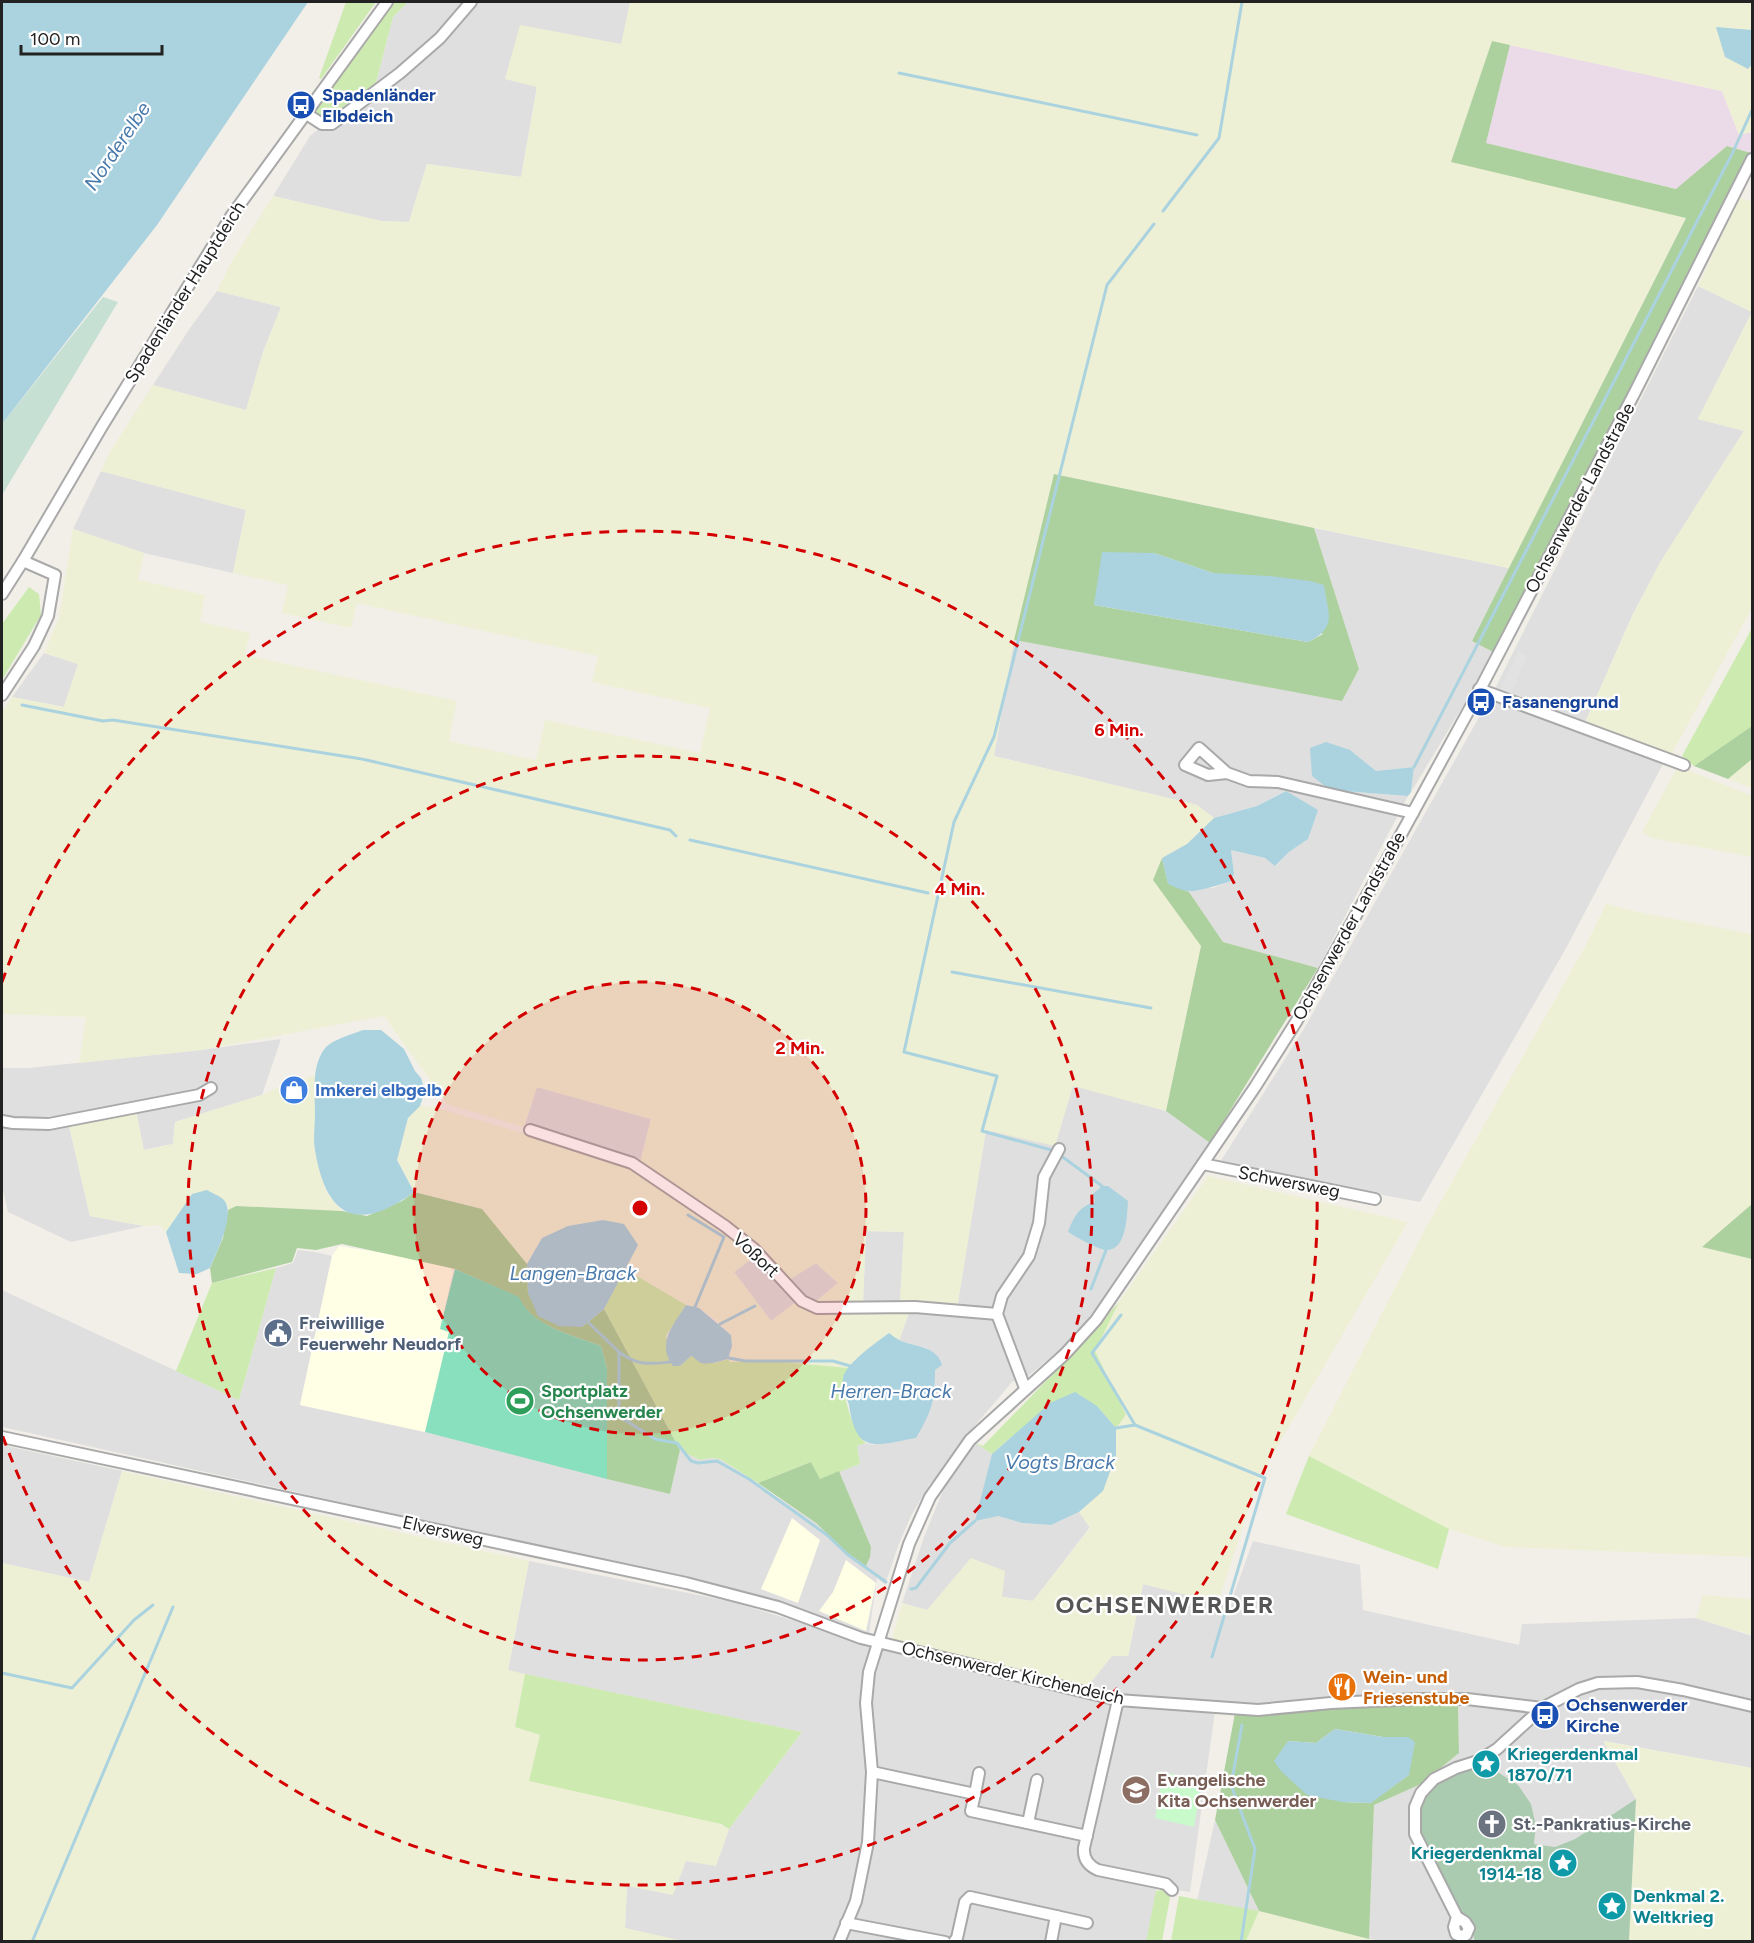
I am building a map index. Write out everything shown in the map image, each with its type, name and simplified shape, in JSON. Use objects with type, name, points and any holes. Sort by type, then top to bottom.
[{"type":"street","name":"Spadenländer Hauptdeich","points":[[2,594],[232,215],[387,2]]},
{"type":"street","points":[[305,113],[322,124],[332,124],[400,73],[440,38],[471,2]]},
{"type":"street","name":"Ochsenwerder Landstraße","points":[[839,1941],[856,1901],[868,1842],[872,1772],[866,1703],[869,1672],[909,1544],[930,1497],[970,1440],[1065,1354],[1096,1320],[1255,1087],[1296,1022],[1413,813],[1479,689],[1635,392],[1752,159]]},
{"type":"street","points":[[2,695],[39,636],[48,616],[54,585],[55,574],[23,561]]},
{"type":"street","points":[[1479,689],[1684,765]]},
{"type":"street","points":[[1227,773],[1249,781],[1278,782],[1413,813]]},
{"type":"street","points":[[2,1121],[49,1124],[199,1095],[211,1088]]},
{"type":"street","name":"Voßort","points":[[530,1130],[632,1163],[754,1249],[802,1300],[817,1308],[915,1307],[998,1314]]},
{"type":"street","points":[[1025,1388],[998,1314],[1002,1296],[1029,1256],[1039,1223],[1044,1177],[1059,1149]]},
{"type":"street","name":"Schwersweg","points":[[1203,1164],[1375,1199]]},
{"type":"street","name":"Elversweg","points":[[2,1437],[686,1583],[778,1607],[861,1638],[879,1642]]},
{"type":"street","name":"Ochsenwerder Kirchendeich","points":[[879,1642],[1118,1700],[1258,1710],[1332,1703],[1467,1699],[1542,1708]]},
{"type":"street","points":[[1457,1917],[1415,1834],[1418,1800],[1421,1793],[1434,1779],[1456,1768],[1478,1761],[1497,1749],[1542,1708],[1579,1689],[1598,1683],[1637,1682],[1752,1706]]},
{"type":"street","points":[[1118,1700],[1084,1853],[1094,1869],[1166,1884],[1172,1890]]},
{"type":"street","points":[[872,1772],[975,1794]]},
{"type":"street","points":[[979,1773],[971,1811],[1087,1836]]},
{"type":"street","points":[[1028,1823],[1037,1780]]},
{"type":"street","points":[[954,1941],[957,1938],[965,1902],[970,1897],[1087,1923]]},
{"type":"street","points":[[1051,1941],[1056,1916]]},
{"type":"street","points":[[846,1923],[914,1939],[945,1941]]},
{"type":"shaded area","points":[[408,2],[630,2],[622,44],[537,86],[521,177],[427,164],[409,222],[381,221],[273,196],[310,136],[376,83],[393,17]]},
{"type":"shaded area","points":[[630,2],[1752,2],[1748,68],[1752,64],[1752,132],[1739,135],[1722,91],[1492,41],[1451,162],[1686,217],[1509,568],[1054,474],[1014,640],[994,756],[1197,805],[1214,818],[1187,844],[1162,858],[1153,879],[1201,946],[1166,1111],[1073,1086],[1055,1146],[986,1130],[957,1308],[900,1302],[904,1232],[866,1231],[863,1303],[813,1304],[838,1283],[816,1263],[789,1280],[640,1163],[651,1119],[537,1087],[524,1127],[447,1104],[384,1016],[201,1050],[79,1063],[86,1017],[2,1014],[2,712],[12,697],[64,707],[78,664],[44,653],[59,618],[73,529],[144,553],[138,580],[205,595],[200,622],[250,633],[245,655],[457,701],[449,741],[536,760],[545,720],[700,753],[710,708],[592,682],[598,656],[357,603],[351,628],[282,613],[288,585],[233,573],[246,510],[101,471],[109,453],[153,385],[246,410],[263,352],[281,307],[217,291],[232,261],[273,196],[381,221],[409,222],[427,164],[521,177],[537,87],[505,79],[520,25],[621,44]]},
{"type":"shaded area","points":[[1510,45],[1722,91],[1739,135],[1752,132],[1751,153],[1727,146],[1677,189],[1485,143]]},
{"type":"shaded area","points":[[1740,197],[1752,202],[1752,312],[1698,286]]},
{"type":"shaded area","points":[[1698,286],[1752,312],[1698,419],[1744,431],[1661,561],[1633,614],[1582,729],[1664,762],[1565,950],[1420,1202],[1219,1164],[1305,1027],[1492,694]]},
{"type":"shaded area","points":[[217,291],[281,307],[263,352],[246,411],[153,385]]},
{"type":"shaded area","points":[[103,297],[118,302],[2,495],[2,424]]},
{"type":"shaded area","points":[[1752,312],[1752,608],[1670,757],[1584,725],[1633,614],[1661,561],[1744,431],[1698,419]]},
{"type":"shaded area","points":[[101,471],[246,510],[233,573],[144,553],[73,529]]},
{"type":"shaded area","points":[[1314,528],[1509,568],[1472,641],[1495,653],[1411,792],[1414,767],[1376,771],[1350,750],[1330,790],[1408,796],[1318,968],[1223,942],[1189,892],[1203,887],[1213,888],[1231,881],[1234,873],[1231,850],[1265,858],[1276,866],[1289,852],[1308,839],[1317,810],[1285,791],[1257,806],[1214,818],[1197,805],[994,756],[1014,640],[1342,700],[1359,669]]},
{"type":"shaded area","points":[[1519,652],[1527,656],[1510,697],[1499,692]]},
{"type":"shaded area","points":[[44,653],[78,664],[64,707],[12,697]]},
{"type":"shaded area","points":[[1752,759],[1752,788],[1728,779]]},
{"type":"shaded area","points":[[1678,766],[1752,796],[1752,857],[1652,838],[1642,832]]},
{"type":"shaded area","points":[[1606,904],[1752,934],[1752,1204],[1703,1247],[1752,1259],[1752,1557],[1505,1547],[1449,1529],[1309,1456],[1424,1231],[1587,943]]},
{"type":"shaded area","points":[[281,1039],[262,1095],[175,1122],[173,1144],[143,1150],[136,1110],[14,1119],[2,1116],[2,1068],[29,1068]]},
{"type":"shaded area","points":[[315,1075],[315,1149],[326,1192],[342,1211],[236,1206],[228,1210],[224,1200],[192,1194],[166,1232],[159,1225],[144,1226],[90,1216],[69,1126],[136,1110],[144,1150],[173,1144],[175,1122],[262,1095],[290,1082]]},
{"type":"shaded area","points":[[1072,1085],[1166,1111],[1210,1143],[1104,1298],[1069,1342],[1027,1377],[1012,1382],[930,1483],[911,1516],[885,1585],[877,1578],[869,1634],[781,1602],[688,1579],[2,1427],[2,1290],[239,1400],[276,1268],[293,1263],[298,1250],[315,1252],[332,1256],[300,1405],[425,1432],[670,1494],[680,1450],[700,1460],[720,1459],[816,1523],[846,1552],[858,1559],[871,1547],[839,1471],[860,1464],[857,1446],[866,1443],[874,1445],[935,1395],[935,1370],[927,1348],[899,1341],[911,1307],[957,1308],[986,1130]]},
{"type":"shaded area","points":[[537,1087],[651,1119],[640,1163],[524,1127]]},
{"type":"shaded area","points":[[420,1106],[433,1107],[628,1164],[758,1254],[734,1272],[771,1321],[798,1301],[814,1310],[911,1307],[899,1341],[889,1333],[848,1368],[774,1361],[730,1362],[728,1359],[731,1335],[719,1323],[699,1308],[686,1305],[625,1269],[638,1245],[542,1238],[527,1264],[482,1209],[414,1192],[397,1160],[408,1118]]},
{"type":"shaded area","points":[[2,1125],[69,1126],[90,1216],[144,1226],[71,1242],[8,1212],[2,1185]]},
{"type":"shaded area","points":[[1208,1176],[1408,1222],[1258,1480],[1218,1603],[1143,1584],[1128,1656],[1112,1656],[1088,1686],[892,1639],[902,1603],[927,1610],[971,1558],[1005,1571],[1002,1597],[1033,1601],[1090,1528],[1079,1512],[1103,1490],[1116,1455],[1116,1428],[1126,1415],[1095,1351],[1119,1302]]},
{"type":"shaded area","points":[[866,1231],[904,1232],[900,1302],[863,1303]]},
{"type":"shaded area","points":[[339,1246],[448,1263],[453,1271],[440,1329],[449,1332],[425,1432],[300,1405],[332,1256]]},
{"type":"shaded area","points":[[758,1254],[783,1283],[816,1263],[838,1283],[813,1304],[797,1301],[771,1321],[734,1272]]},
{"type":"shaded area","points":[[975,1443],[992,1454],[986,1482],[998,1516],[1022,1523],[1051,1525],[1079,1512],[1090,1527],[1033,1601],[1002,1597],[927,1610],[902,1603],[924,1537],[946,1483]]},
{"type":"shaded area","points":[[2,1445],[122,1471],[89,1582],[2,1563]]},
{"type":"shaded area","points":[[122,1471],[529,1561],[508,1670],[525,1674],[515,1727],[540,1735],[729,1829],[716,1866],[686,1861],[673,1895],[627,1886],[625,1928],[683,1941],[2,1942],[2,1563],[89,1582]]},
{"type":"shaded area","points":[[792,1518],[820,1540],[798,1603],[761,1589]]},
{"type":"shaded area","points":[[1253,1541],[1360,1565],[1363,1610],[1519,1645],[1522,1624],[1696,1618],[1752,1636],[1752,1768],[1604,1741],[1636,1799],[1575,1839],[1555,1847],[1534,1844],[1536,1826],[1471,1928],[1475,1941],[1369,1939],[1374,1805],[1421,1784],[1459,1753],[1458,1704],[1526,1710],[1526,1701],[1249,1707],[1120,1697],[1088,1686],[1112,1655],[1128,1656],[1143,1584],[1230,1605]]},
{"type":"shaded area","points":[[846,1560],[876,1583],[866,1631],[819,1611],[833,1592]]},
{"type":"shaded area","points":[[529,1561],[733,1602],[883,1648],[1112,1704],[1215,1711],[1190,1892],[1157,1887],[1147,1941],[683,1942],[625,1928],[627,1885],[672,1894],[686,1861],[716,1865],[729,1829],[802,1732],[508,1671]]},
{"type":"shaded area","points":[[1703,1595],[1752,1599],[1752,1635],[1696,1618]]},
{"type":"shaded area","points":[[1603,1741],[1752,1768],[1752,1941],[1629,1941],[1636,1799]]},
{"type":"shaded area","points":[[1473,1768],[1496,1771],[1518,1785],[1531,1804],[1536,1826],[1534,1844],[1555,1847],[1575,1839],[1636,1799],[1629,1941],[1475,1941],[1468,1924],[1433,1865],[1424,1844],[1420,1824],[1422,1805],[1433,1788],[1452,1775]]},
{"type":"shaded area","points":[[1215,1820],[1259,1911],[1197,1901]]},
{"type":"shaded area","points":[[1259,1911],[1369,1939],[1383,1941],[1246,1942]]},
{"type":"green space","points":[[346,2],[376,2],[321,79],[319,78]]},
{"type":"green space","points":[[394,2],[408,2],[393,17],[376,83],[322,122],[312,116]]},
{"type":"green space","points":[[1492,41],[1510,45],[1486,143],[1676,189],[1727,146],[1751,153],[1495,653],[1472,641],[1686,218],[1451,162]]},
{"type":"green space","points":[[1054,474],[1314,528],[1359,669],[1342,701],[1014,640]],"holes":[[[1154,553],[1213,573],[1323,634],[1308,642],[1094,605]]]},
{"type":"green space","points":[[29,587],[39,594],[41,615],[2,680],[2,624]]},
{"type":"green space","points":[[1752,628],[1752,726],[1694,766],[1682,756]]},
{"type":"green space","points":[[1752,726],[1752,759],[1728,779],[1694,766]]},
{"type":"green space","points":[[1162,858],[1168,883],[1189,892],[1223,942],[1318,968],[1210,1143],[1166,1111],[1201,946],[1153,880]]},
{"type":"green space","points":[[414,1192],[482,1209],[527,1264],[528,1293],[582,1327],[604,1309],[680,1450],[670,1494],[607,1479],[607,1369],[601,1346],[543,1323],[524,1307],[518,1297],[455,1269],[342,1244],[316,1250],[297,1248],[292,1262],[212,1283],[210,1268],[223,1238],[228,1210],[236,1206],[342,1211],[367,1216],[402,1201]]},
{"type":"green space","points":[[1752,1204],[1752,1259],[1702,1247]]},
{"type":"green space","points":[[276,1268],[239,1400],[176,1371],[212,1283]]},
{"type":"green space","name":"Sportplatz Ochsenwerder","points":[[455,1269],[519,1297],[533,1316],[554,1329],[601,1346],[607,1369],[607,1479],[425,1432],[449,1332],[440,1329]]},
{"type":"green space","points":[[625,1269],[686,1305],[666,1336],[673,1366],[680,1366],[691,1356],[715,1363],[728,1359],[730,1362],[774,1361],[848,1368],[843,1381],[847,1405],[857,1432],[866,1443],[857,1446],[860,1464],[820,1479],[811,1462],[758,1483],[720,1459],[700,1460],[680,1450],[604,1309]]},
{"type":"green space","points":[[1119,1302],[1095,1351],[1126,1415],[1116,1428],[1097,1406],[1010,1438],[992,1454],[975,1443],[983,1446]]},
{"type":"green space","points":[[1309,1456],[1449,1529],[1438,1569],[1286,1514]]},
{"type":"green space","points":[[811,1462],[820,1479],[839,1471],[871,1547],[866,1566],[846,1552],[816,1523],[758,1483]]},
{"type":"green space","points":[[525,1674],[802,1732],[729,1829],[721,1824],[529,1781],[540,1735],[515,1727]]},
{"type":"green space","points":[[1458,1704],[1459,1753],[1421,1784],[1374,1805],[1369,1939],[1259,1911],[1215,1820],[1235,1713]],"holes":[[[1335,1729],[1383,1737],[1408,1737],[1409,1775],[1370,1803],[1342,1802],[1288,1741],[1316,1743]]]},
{"type":"green space","points":[[1163,1772],[1202,1780],[1194,1827],[1155,1818]]},
{"type":"green space","points":[[1167,1889],[1170,1898],[1162,1941],[1146,1942],[1156,1891]]},
{"type":"green space","points":[[1179,1896],[1259,1911],[1246,1941],[1171,1941]]},
{"type":"water","name":"Norderelbe","points":[[2,2],[308,2],[157,225],[2,424]]},
{"type":"water","points":[[1716,27],[1752,30],[1752,64],[1748,69],[1725,57]]},
{"type":"water","points":[[1102,552],[1154,553],[1213,573],[1269,576],[1324,585],[1329,619],[1324,631],[1308,642],[1094,605]]},
{"type":"water","points":[[1326,742],[1350,750],[1376,771],[1414,767],[1411,792],[1408,796],[1330,790],[1312,776],[1310,748]]},
{"type":"water","points":[[1286,791],[1318,810],[1308,839],[1289,852],[1275,866],[1265,858],[1231,850],[1234,873],[1231,881],[1190,891],[1168,884],[1162,858],[1187,844],[1214,818],[1257,806]]},
{"type":"water","points":[[363,1030],[381,1030],[404,1049],[421,1078],[425,1091],[420,1106],[408,1118],[397,1160],[414,1192],[376,1213],[361,1215],[347,1212],[336,1204],[327,1191],[320,1173],[314,1136],[316,1070],[321,1054],[329,1044]]},
{"type":"water","points":[[1102,1186],[1108,1186],[1128,1201],[1122,1238],[1114,1248],[1107,1250],[1093,1246],[1068,1232],[1077,1213],[1095,1202],[1093,1194]]},
{"type":"water","points":[[207,1190],[224,1200],[227,1207],[228,1215],[224,1234],[210,1268],[197,1274],[179,1273],[166,1232],[192,1194]]},
{"type":"water","name":"Langen-Brack","points":[[603,1220],[624,1224],[638,1245],[604,1309],[582,1327],[559,1326],[538,1316],[528,1293],[527,1264],[542,1238],[568,1226]]},
{"type":"water","points":[[686,1305],[699,1308],[731,1335],[732,1346],[728,1359],[706,1364],[691,1356],[680,1366],[673,1366],[668,1358],[666,1342],[672,1327]]},
{"type":"water","name":"Herren-Brack","points":[[889,1333],[901,1341],[936,1354],[942,1365],[935,1370],[932,1406],[916,1438],[890,1443],[870,1443],[863,1440],[857,1433],[852,1421],[843,1378],[849,1366]]},
{"type":"water","name":"Vogts Brack","points":[[1075,1392],[1097,1406],[1116,1428],[1116,1455],[1103,1491],[1079,1512],[1051,1525],[1022,1523],[998,1516],[975,1521],[992,1454],[1050,1403]]},
{"type":"water","points":[[1335,1729],[1383,1737],[1408,1737],[1415,1742],[1409,1775],[1371,1803],[1342,1802],[1307,1795],[1281,1771],[1274,1761],[1288,1741],[1316,1743]]},
{"type":"waterway","points":[[1163,211],[1219,138],[1242,2]]},
{"type":"waterway","points":[[899,73],[1197,135]]},
{"type":"waterway","points":[[1414,767],[1732,154],[1752,110]]},
{"type":"waterway","points":[[1055,1151],[982,1131],[997,1076],[904,1052],[954,822],[994,737],[1107,285],[1154,224]]},
{"type":"waterway","points":[[22,705],[103,721],[113,720],[362,759],[670,830],[676,836]]},
{"type":"waterway","points":[[690,840],[928,893]]},
{"type":"waterway","points":[[952,972],[1151,1008]]},
{"type":"waterway","points":[[1060,1155],[1102,1186]]},
{"type":"waterway","points":[[688,1215],[724,1237],[695,1307]]},
{"type":"waterway","points":[[1091,1289],[1106,1250]]},
{"type":"waterway","points":[[720,1324],[755,1306]]},
{"type":"waterway","points":[[1116,1428],[1135,1425],[1092,1353],[1121,1315]]},
{"type":"waterway","points":[[588,1322],[619,1352],[619,1412],[622,1418],[655,1439],[677,1443],[691,1461],[698,1463],[717,1461],[749,1479],[827,1535],[847,1554],[886,1582]]},
{"type":"waterway","points":[[619,1352],[632,1360],[643,1363],[670,1362]]},
{"type":"waterway","points":[[729,1358],[745,1361],[833,1361],[850,1366]]},
{"type":"waterway","points":[[1135,1425],[1265,1478],[1212,1657]]},
{"type":"waterway","points":[[911,1589],[916,1588],[950,1543],[975,1521]]},
{"type":"waterway","points":[[2,1673],[72,1688],[134,1620],[153,1605]]},
{"type":"waterway","points":[[32,1942],[173,1607]]},
{"type":"waterway","points":[[1241,1942],[1255,1849],[1231,1785],[1242,1725]]},
{"type":"place","name":"Spadenländer Elbdeich","points":[[301,105]]},
{"type":"place","name":"Fasanengrund","points":[[1481,702]]},
{"type":"place","name":"Imkerei elbgelb","points":[[294,1090]]},
{"type":"place","name":"Freiwillige Feuerwehr Neudorf","points":[[278,1333]]},
{"type":"place","name":"Sportplatz Ochsenwerder","points":[[520,1401]]},
{"type":"place","name":"Wein- und Friesenstube","points":[[1342,1687]]},
{"type":"place","name":"Ochsenwerder Kirche","points":[[1545,1715]]},
{"type":"place","name":"Kriegerdenkmal 1870/71","points":[[1486,1764]]},
{"type":"place","name":"Evangelische Kita Ochsenwerder","points":[[1136,1790]]},
{"type":"place","name":"St.-Pankratius-Kirche","points":[[1492,1824]]},
{"type":"place","name":"Kriegerdenkmal 1914-18","points":[[1563,1863]]},
{"type":"place","name":"Denkmal 2. Weltkrieg","points":[[1612,1906]]},
{"type":"district","name":"OCHSENWERDER","points":[[1165,1604]]}]
